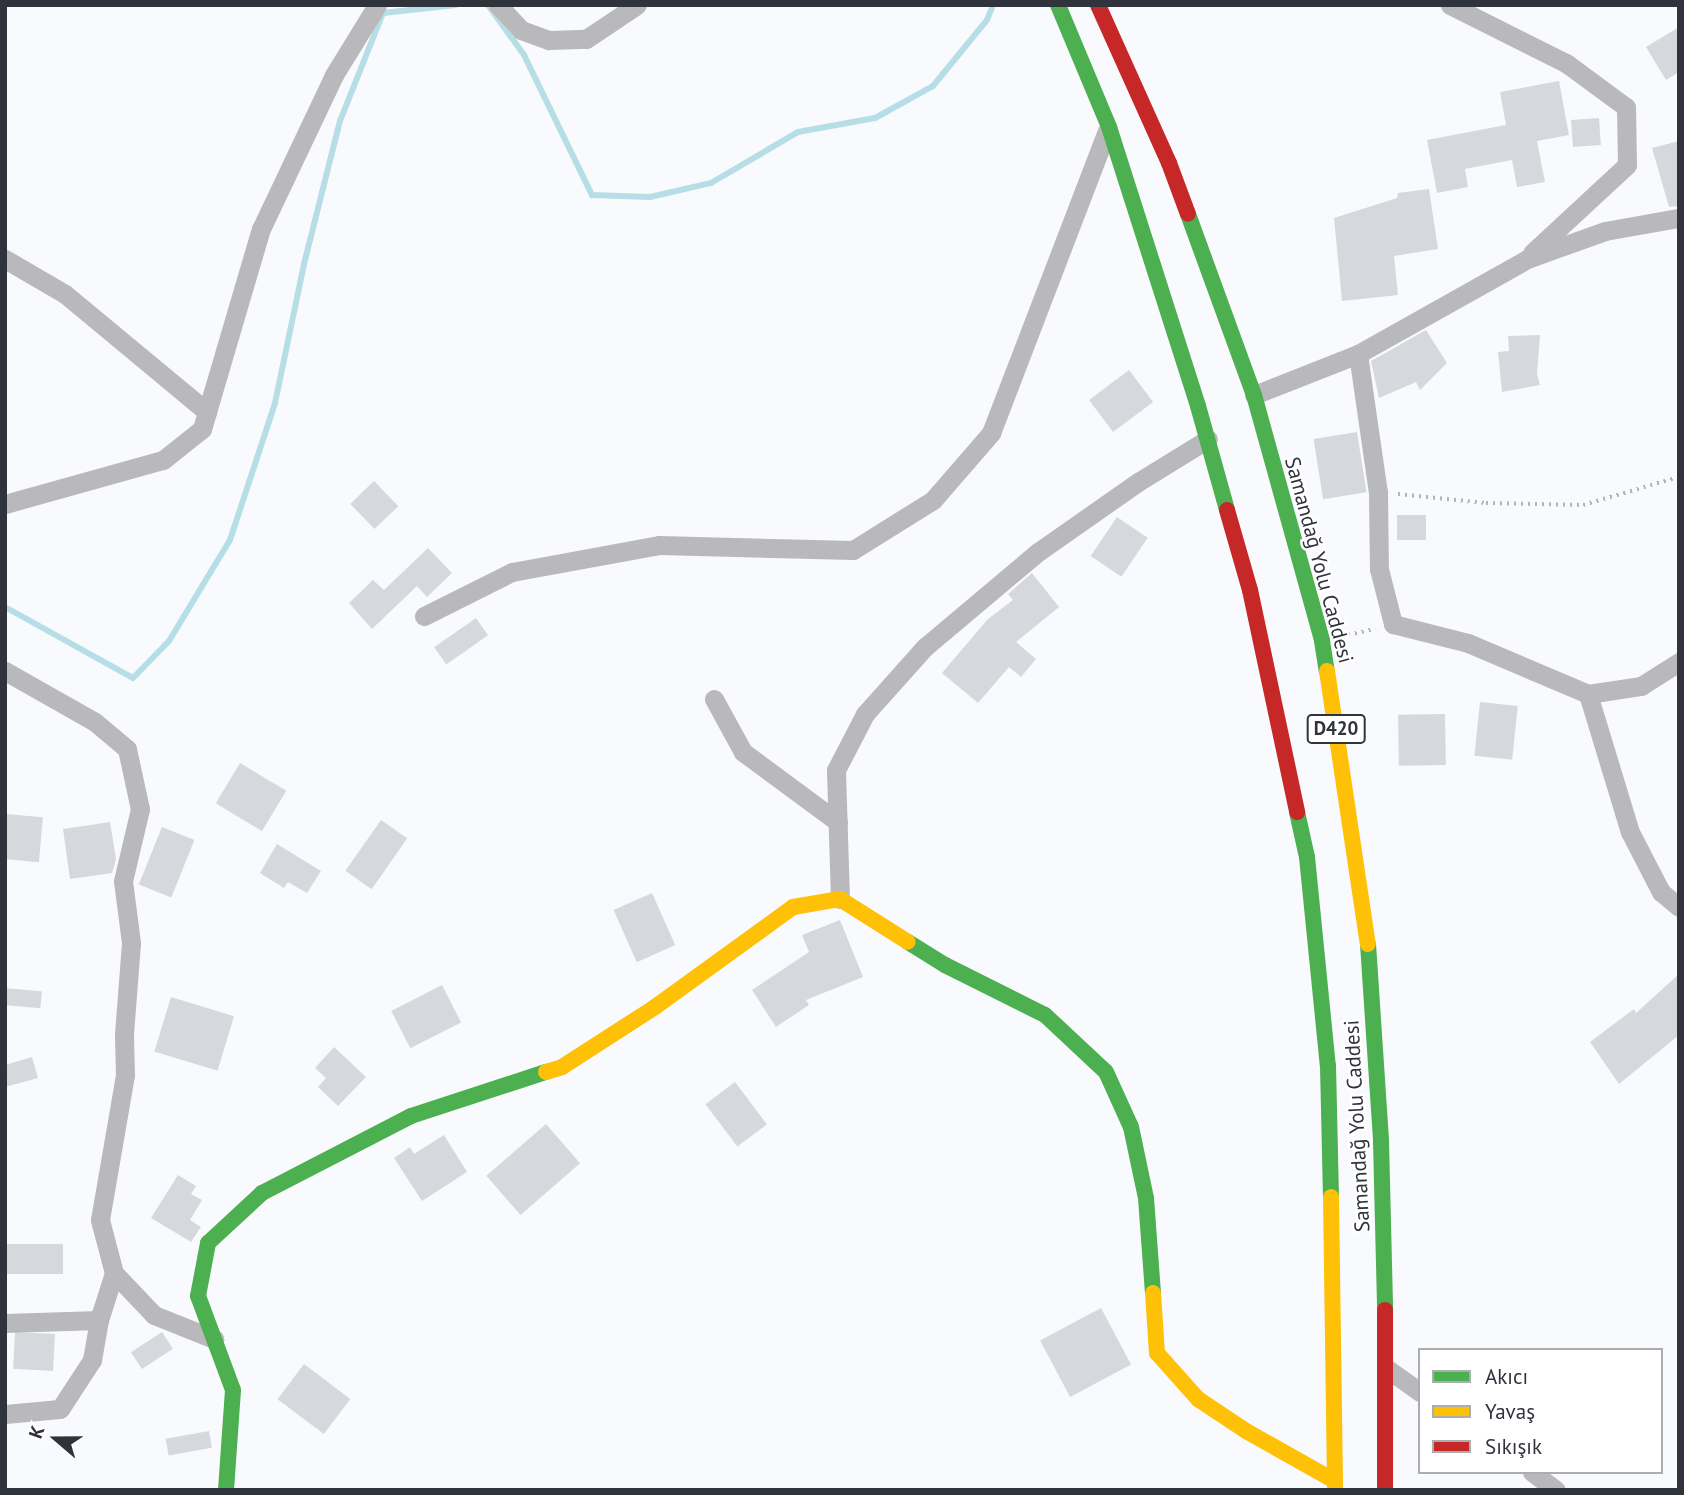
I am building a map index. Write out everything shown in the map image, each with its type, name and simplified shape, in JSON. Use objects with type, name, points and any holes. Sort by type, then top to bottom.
[{"type":"main road","name":"Samandağ Yolu Caddesi","points":[[1058,5],[1109,127],[1208,439],[1250,590],[1307,858],[1328,1066],[1335,1485]]},
{"type":"main road","name":"Samandağ Yolu Caddesi","points":[[1098,5],[1169,163],[1254,395],[1322,641],[1367,920],[1381,1141],[1386,1368],[1385,1490]]},
{"type":"main road","points":[[226,1490],[233,1390],[198,1296],[208,1242],[262,1193],[411,1116],[562,1067],[655,1007],[793,906],[839,899],[945,965],[1045,1015],[1106,1072],[1132,1127],[1146,1198],[1157,1353],[1198,1399],[1245,1431],[1335,1485]]},
{"type":"street","points":[[5,504],[163,460],[202,429],[261,229],[334,75],[377,5]]},
{"type":"street","points":[[498,5],[521,30],[549,40],[586,39],[637,5]]},
{"type":"street","points":[[1450,5],[1566,63],[1626,107],[1627,165],[1527,259]]},
{"type":"street","points":[[424,617],[512,572],[659,545],[853,550],[933,500],[991,433],[1109,127]]},
{"type":"street","points":[[1254,395],[1358,354],[1527,259],[1605,231],[1679,218]]},
{"type":"street","points":[[5,259],[65,294],[207,412]]},
{"type":"street","points":[[1358,354],[1378,492],[1379,569],[1394,624],[1468,643],[1588,694],[1641,686],[1679,662]]},
{"type":"street","points":[[839,899],[836,770],[865,714],[925,647],[1038,552],[1138,482],[1208,439]]},
{"type":"street","points":[[5,671],[95,722],[127,750],[140,808],[123,881],[131,943],[124,1035],[125,1075],[100,1220],[114,1273],[154,1315],[214,1339]]},
{"type":"street","points":[[1588,694],[1630,832],[1661,892],[1679,907]]},
{"type":"street","points":[[714,699],[743,752],[838,822]]},
{"type":"street","points":[[5,1414],[60,1409],[92,1360],[99,1320],[114,1273]]},
{"type":"street","points":[[5,1323],[99,1320]]},
{"type":"street","points":[[1386,1368],[1418,1391]]},
{"type":"street","points":[[1535,1474],[1556,1490]]},
{"type":"path","points":[[1378,492],[1486,503],[1583,505],[1679,477]]},
{"type":"path","points":[[1322,641],[1394,624]]},
{"type":"building","points":[[1679,27],[1679,72],[1666,80],[1646,47]]},
{"type":"building","points":[[1559,81],[1569,135],[1537,141],[1545,182],[1517,187],[1512,160],[1465,169],[1468,187],[1437,193],[1427,140],[1506,125],[1500,92]]},
{"type":"building","points":[[1599,118],[1601,145],[1573,147],[1571,120]]},
{"type":"building","points":[[1679,141],[1679,206],[1669,207],[1652,148]]},
{"type":"building","points":[[1429,189],[1438,249],[1394,256],[1398,295],[1342,301],[1334,218],[1397,198],[1398,193]]},
{"type":"building","points":[[1426,330],[1447,363],[1420,390],[1416,382],[1379,398],[1371,361]]},
{"type":"building","points":[[1540,335],[1537,374],[1540,385],[1502,392],[1498,352],[1509,351],[1508,336]]},
{"type":"building","points":[[1129,370],[1153,402],[1113,432],[1089,400]]},
{"type":"building","points":[[1357,432],[1367,492],[1323,499],[1314,439]]},
{"type":"building","points":[[374,481],[398,506],[375,529],[350,504]]},
{"type":"building","points":[[1397,515],[1426,515],[1426,540],[1397,540]]},
{"type":"building","points":[[1117,517],[1148,538],[1121,577],[1091,556]]},
{"type":"building","points":[[428,548],[452,573],[427,597],[417,586],[372,629],[349,603],[373,580],[384,590]]},
{"type":"building","points":[[1032,573],[1059,607],[1016,642],[1036,659],[1021,677],[1009,667],[978,703],[942,673],[988,619],[1013,600],[1008,594]]},
{"type":"building","points":[[476,618],[488,635],[446,664],[434,647]]},
{"type":"building","points":[[1480,702],[1518,706],[1512,760],[1474,756]]},
{"type":"building","points":[[1445,714],[1446,765],[1399,766],[1398,715]]},
{"type":"building","points":[[240,763],[286,791],[262,831],[216,803]]},
{"type":"building","points":[[5,814],[43,817],[39,862],[5,859]]},
{"type":"building","points":[[381,820],[407,838],[372,889],[345,871]]},
{"type":"building","points":[[110,822],[116,859],[112,873],[70,879],[63,829]]},
{"type":"building","points":[[162,827],[194,840],[171,898],[139,884]]},
{"type":"building","points":[[277,844],[321,871],[307,893],[288,882],[284,888],[260,873]]},
{"type":"building","points":[[652,893],[675,945],[637,962],[614,910]]},
{"type":"building","points":[[840,920],[863,977],[806,1000],[809,1005],[776,1027],[752,990],[809,952],[802,935]]},
{"type":"building","points":[[1679,974],[1679,1035],[1619,1084],[1590,1042],[1634,1009],[1636,1013]]},
{"type":"building","points":[[442,985],[461,1022],[410,1048],[391,1011]]},
{"type":"building","points":[[5,988],[42,991],[40,1008],[5,1005]]},
{"type":"building","points":[[171,997],[234,1016],[217,1071],[154,1052]]},
{"type":"building","points":[[334,1047],[366,1077],[338,1106],[318,1087],[326,1078],[315,1068]]},
{"type":"building","points":[[32,1057],[38,1078],[5,1087],[5,1065]]},
{"type":"building","points":[[735,1082],[767,1124],[737,1147],[705,1104]]},
{"type":"building","points":[[546,1124],[580,1163],[520,1215],[486,1176]]},
{"type":"building","points":[[444,1135],[467,1172],[422,1201],[394,1158],[410,1147],[414,1154]]},
{"type":"building","points":[[178,1175],[196,1186],[191,1194],[202,1200],[190,1220],[201,1227],[191,1242],[151,1218]]},
{"type":"building","points":[[5,1244],[63,1244],[63,1274],[5,1274]]},
{"type":"building","points":[[1101,1308],[1131,1365],[1070,1397],[1040,1340]]},
{"type":"building","points":[[15,1332],[55,1334],[53,1371],[13,1369]]},
{"type":"building","points":[[162,1332],[173,1349],[142,1369],[131,1352]]},
{"type":"building","points":[[304,1364],[350,1399],[324,1434],[278,1399]]},
{"type":"building","points":[[209,1431],[212,1448],[169,1455],[166,1439]]},
{"type":"waterway","points":[[5,607],[133,678],[169,641],[230,540],[275,403],[304,264],[340,121],[383,13],[456,5]]},
{"type":"waterway","points":[[488,5],[524,55],[592,195],[650,197],[711,183],[798,132],[875,118],[933,86],[987,20],[993,5]]},
{"type":"traffic: fast","points":[[1058,5],[1109,127],[1198,406],[1227,510]]},
{"type":"traffic: fast","points":[[1188,214],[1254,395],[1322,641],[1327,671]]},
{"type":"traffic: fast","points":[[1297,812],[1307,857],[1328,1066],[1331,1197]]},
{"type":"traffic: fast","points":[[908,942],[945,965],[1045,1015],[1106,1072],[1131,1127],[1146,1198],[1153,1293]]},
{"type":"traffic: fast","points":[[1368,944],[1381,1141],[1385,1310]]},
{"type":"traffic: fast","points":[[226,1490],[233,1390],[198,1296],[208,1243],[262,1193],[411,1116],[546,1072]]},
{"type":"traffic: slow","points":[[1327,671],[1368,944]]},
{"type":"traffic: slow","points":[[546,1072],[562,1067],[655,1007],[793,907],[840,899],[908,942]]},
{"type":"traffic: slow","points":[[1331,1197],[1335,1490]]},
{"type":"traffic: slow","points":[[1153,1293],[1157,1353],[1198,1399],[1246,1431],[1335,1481]]},
{"type":"traffic: jam","points":[[1098,5],[1169,163],[1188,214]]},
{"type":"traffic: jam","points":[[1227,510],[1250,590],[1297,812]]},
{"type":"traffic: jam","points":[[1385,1310],[1385,1490]]}]
